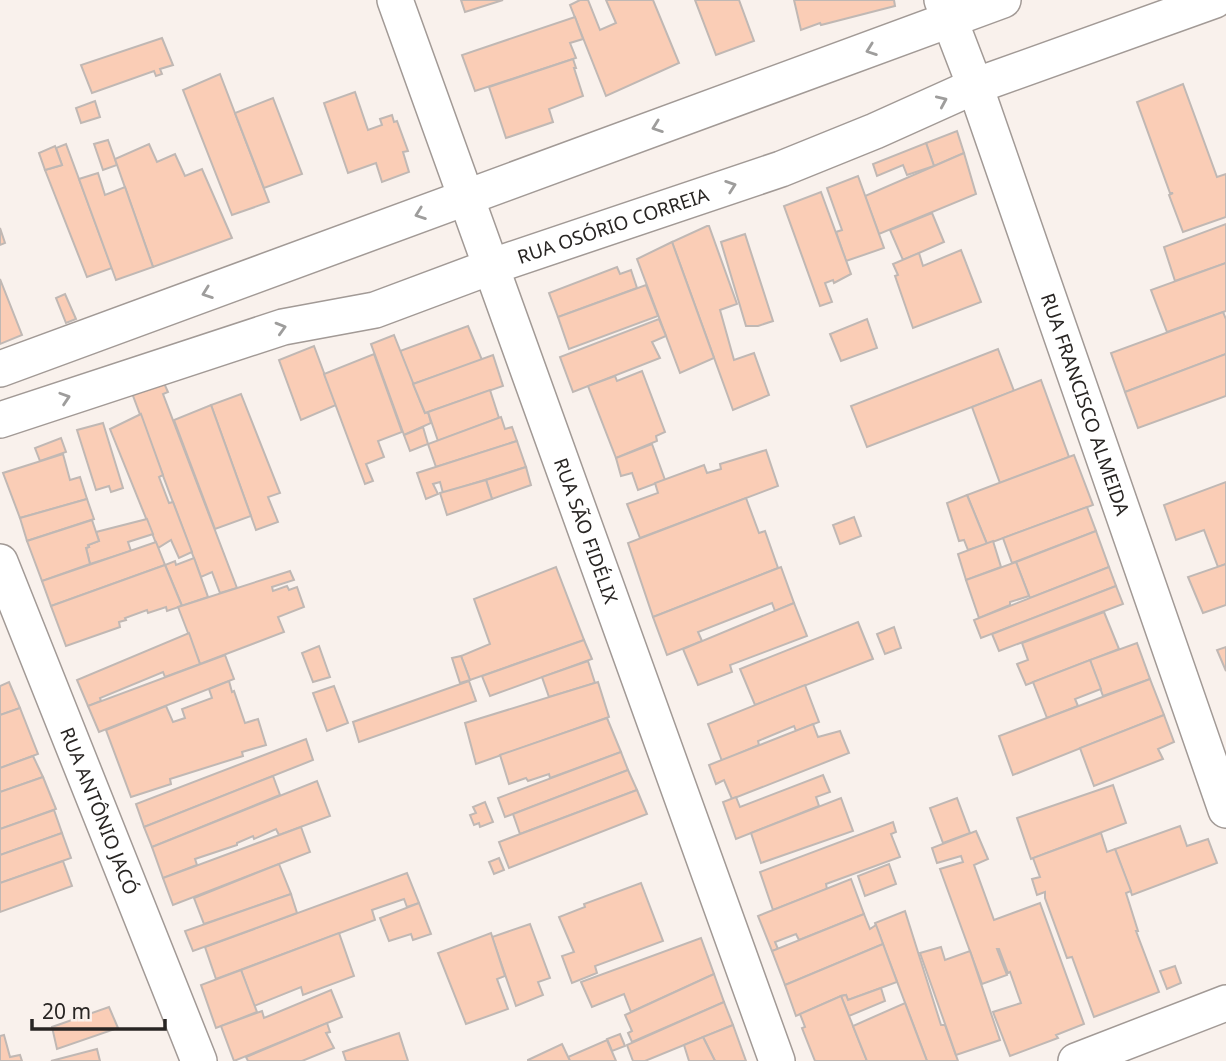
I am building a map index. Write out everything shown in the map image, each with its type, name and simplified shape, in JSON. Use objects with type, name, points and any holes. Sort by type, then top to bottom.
[{"type":"street","name":"RUA SÃO FIDÉLIX","points":[[395,0],[489,268],[776,1061]]},
{"type":"street","points":[[0,369],[464,197],[946,10],[1003,0]]},
{"type":"street","name":"RUA OSÓRIO CORREIA","points":[[0,420],[283,327],[375,310],[489,268],[781,169],[975,86],[1215,0]]},
{"type":"street","name":"RUA FRANCISCO ALMEIDA","points":[[946,10],[975,86],[1226,810]]},
{"type":"street","name":"RUA ANTÔNIO JACÓ","points":[[0,562],[199,1061]]},
{"type":"street","points":[[1076,1061],[1226,1003]]},
{"type":"building","points":[[461,0],[503,0],[465,12]]},
{"type":"building","points":[[580,0],[588,0],[600,30],[616,23],[606,0],[653,0],[679,63],[606,96],[570,5]]},
{"type":"building","points":[[695,0],[739,0],[754,41],[716,55]]},
{"type":"building","points":[[794,0],[894,0],[895,6],[801,30]]},
{"type":"building","points":[[575,17],[583,39],[570,43],[576,58],[475,91],[462,55]]},
{"type":"building","points":[[162,38],[173,65],[160,69],[162,74],[156,76],[154,71],[92,93],[81,65]]},
{"type":"building","points":[[573,59],[583,96],[549,109],[553,122],[506,138],[489,87]]},
{"type":"building","points":[[220,74],[269,202],[232,215],[183,90]]},
{"type":"building","points":[[1183,84],[1217,177],[1226,174],[1226,217],[1183,232],[1169,195],[1173,193],[1170,193],[1137,102]]},
{"type":"building","points":[[355,92],[368,130],[382,125],[380,119],[392,115],[394,122],[397,121],[408,151],[403,152],[409,172],[382,182],[376,163],[348,173],[324,103]]},
{"type":"building","points":[[273,98],[302,174],[264,188],[235,113]]},
{"type":"building","points":[[95,101],[100,117],[81,123],[76,108]]},
{"type":"building","points":[[957,131],[964,153],[934,166],[926,143]]},
{"type":"building","points":[[108,140],[117,165],[103,170],[94,144]]},
{"type":"building","points":[[926,143],[934,166],[907,175],[903,165],[877,176],[873,164]]},
{"type":"building","points":[[66,144],[112,268],[87,277],[45,170],[62,165],[56,148]]},
{"type":"building","points":[[149,144],[157,162],[175,154],[185,176],[202,169],[232,238],[153,267],[115,159]]},
{"type":"building","points":[[55,146],[62,165],[45,170],[39,153]]},
{"type":"building","points":[[964,153],[976,194],[879,234],[865,196]]},
{"type":"building","points":[[98,173],[105,195],[125,187],[153,267],[116,280],[79,179]]},
{"type":"building","points":[[858,176],[884,248],[846,261],[836,232],[842,230],[827,188]]},
{"type":"building","points":[[821,192],[851,274],[834,283],[833,280],[825,283],[832,302],[820,306],[784,206]]},
{"type":"building","points":[[932,213],[944,242],[903,260],[890,230]]},
{"type":"building","points":[[1226,224],[1226,263],[1175,281],[1164,247]]},
{"type":"building","points":[[707,226],[737,304],[720,310],[734,360],[754,353],[769,395],[733,410],[672,242]]},
{"type":"building","points":[[0,228],[5,243],[0,245]]},
{"type":"building","points":[[745,234],[773,321],[758,326],[746,326],[721,242]]},
{"type":"building","points":[[672,242],[714,358],[680,373],[637,259]]},
{"type":"building","points":[[961,250],[981,302],[913,328],[893,264],[919,253],[923,266]]},
{"type":"building","points":[[1226,263],[1226,311],[1167,332],[1151,290]]},
{"type":"building","points":[[617,267],[620,274],[631,270],[637,288],[558,317],[549,293]]},
{"type":"building","points":[[0,279],[22,335],[0,344]]},
{"type":"building","points":[[646,285],[658,316],[569,349],[558,317]]},
{"type":"building","points":[[65,294],[76,319],[66,323],[56,298]]},
{"type":"building","points":[[1223,312],[1226,319],[1226,354],[1125,392],[1111,353]]},
{"type":"building","points":[[659,319],[666,336],[652,342],[660,358],[573,392],[560,357]]},
{"type":"building","points":[[867,319],[877,348],[841,361],[830,334]]},
{"type":"building","points":[[468,326],[482,360],[413,384],[400,351]]},
{"type":"building","points":[[394,335],[431,423],[404,435],[371,344]]},
{"type":"building","points":[[314,346],[336,405],[301,420],[279,360]]},
{"type":"building","points":[[998,349],[1014,391],[867,447],[851,406]]},
{"type":"building","points":[[374,354],[402,432],[378,441],[384,457],[366,464],[373,481],[365,484],[324,374]]},
{"type":"building","points":[[1226,354],[1226,396],[1138,428],[1125,392]]},
{"type":"building","points":[[493,355],[503,386],[425,413],[413,384]]},
{"type":"building","points":[[642,371],[665,432],[656,436],[657,441],[616,458],[588,386],[615,376],[617,381]]},
{"type":"building","points":[[1041,380],[1069,457],[1000,483],[972,407]]},
{"type":"building","points":[[163,381],[168,392],[163,394],[237,588],[220,593],[212,572],[201,577],[132,393]]},
{"type":"building","points":[[490,390],[499,418],[438,441],[428,412]]},
{"type":"building","points":[[241,394],[280,493],[268,497],[278,522],[256,530],[211,405]]},
{"type":"building","points":[[211,405],[251,516],[215,529],[174,420]]},
{"type":"building","points":[[141,414],[163,475],[159,477],[169,503],[173,502],[192,552],[179,558],[171,540],[158,548],[110,429]]},
{"type":"building","points":[[501,417],[505,429],[512,427],[517,441],[436,467],[428,444]]},
{"type":"building","points":[[103,423],[123,488],[111,492],[109,486],[96,490],[77,430]]},
{"type":"building","points":[[423,427],[428,444],[410,451],[404,435]]},
{"type":"building","points":[[61,438],[66,452],[40,461],[35,448]]},
{"type":"building","points":[[517,441],[526,467],[443,493],[440,482],[433,484],[438,494],[426,499],[417,473]]},
{"type":"building","points":[[652,444],[665,480],[638,490],[632,473],[621,476],[616,458]]},
{"type":"building","points":[[766,450],[778,486],[640,538],[627,504],[658,493],[655,483],[704,465],[707,473],[721,469],[720,464]]},
{"type":"building","points":[[63,454],[70,480],[80,477],[87,499],[20,518],[3,473]]},
{"type":"building","points":[[1074,455],[1093,505],[987,544],[967,495]]},
{"type":"building","points":[[526,467],[531,485],[492,499],[486,480]]},
{"type":"building","points":[[486,480],[492,499],[447,515],[440,493]]},
{"type":"building","points":[[1226,482],[1226,564],[1218,567],[1204,530],[1176,540],[1164,505]]},
{"type":"building","points":[[967,495],[987,544],[968,550],[964,540],[959,541],[947,503]]},
{"type":"building","points":[[746,498],[759,533],[765,531],[778,568],[653,617],[628,543]]},
{"type":"building","points":[[87,499],[94,519],[27,541],[20,518]]},
{"type":"building","points":[[1087,507],[1096,531],[1012,563],[1003,538]]},
{"type":"building","points":[[854,517],[861,536],[840,544],[833,525]]},
{"type":"building","points":[[147,519],[153,534],[128,542],[131,551],[90,564],[86,548],[99,541],[96,532]]},
{"type":"building","points":[[92,520],[99,541],[86,548],[90,564],[42,581],[27,541]]},
{"type":"building","points":[[1096,531],[1109,567],[1030,598],[1016,562]]},
{"type":"building","points":[[993,541],[1001,567],[966,580],[958,554]]},
{"type":"building","points":[[156,542],[165,565],[51,606],[42,581]]},
{"type":"building","points":[[194,558],[208,597],[182,606],[165,565],[175,561],[176,565]]},
{"type":"building","points":[[1016,562],[1029,596],[1010,602],[1010,605],[979,618],[966,580]]},
{"type":"building","points":[[1226,564],[1226,605],[1203,613],[1188,577]]},
{"type":"building","points":[[165,565],[182,606],[167,611],[166,607],[148,613],[147,610],[125,618],[126,620],[119,622],[120,627],[66,646],[51,606]]},
{"type":"building","points":[[556,567],[584,640],[470,680],[461,656],[490,644],[474,599]]},
{"type":"building","points":[[781,567],[794,603],[775,611],[772,603],[698,632],[702,641],[667,655],[653,617]]},
{"type":"building","points":[[1109,567],[1116,586],[981,638],[974,620]]},
{"type":"building","points":[[290,571],[294,580],[272,587],[273,591],[287,586],[289,590],[297,587],[304,607],[278,617],[284,632],[200,664],[178,607]]},
{"type":"building","points":[[1116,586],[1123,604],[999,651],[992,634]]},
{"type":"building","points":[[794,603],[807,636],[730,665],[732,672],[698,685],[683,649]]},
{"type":"building","points":[[1104,612],[1119,649],[1026,685],[1017,664],[1028,660],[1022,643]]},
{"type":"building","points":[[858,622],[873,659],[755,705],[740,669]]},
{"type":"building","points":[[894,627],[901,648],[885,654],[877,634]]},
{"type":"building","points":[[189,633],[200,664],[165,677],[163,672],[100,698],[101,701],[88,706],[77,680]]},
{"type":"building","points":[[584,640],[592,659],[490,696],[482,676]]},
{"type":"building","points":[[1137,643],[1150,679],[1103,696],[1090,660]]},
{"type":"building","points":[[319,646],[330,677],[313,682],[302,653]]},
{"type":"building","points":[[1226,647],[1226,671],[1217,650]]},
{"type":"building","points":[[225,655],[234,679],[99,732],[88,706]]},
{"type":"building","points":[[461,656],[470,680],[460,683],[452,658]]},
{"type":"building","points":[[1090,660],[1101,689],[1075,699],[1078,706],[1047,718],[1033,682]]},
{"type":"building","points":[[588,661],[595,683],[549,697],[542,677]]},
{"type":"building","points":[[1150,679],[1164,715],[1013,775],[999,736]]},
{"type":"building","points":[[229,681],[245,723],[258,719],[266,745],[242,752],[243,756],[170,779],[171,784],[131,797],[106,730],[166,706],[173,722],[185,718],[182,709],[212,698],[209,689]]},
{"type":"building","points":[[469,681],[476,701],[359,742],[353,722]]},
{"type":"building","points":[[9,682],[20,708],[0,715],[0,686]]},
{"type":"building","points":[[598,682],[609,717],[476,764],[465,723]]},
{"type":"building","points":[[805,685],[819,722],[796,731],[794,726],[758,741],[759,745],[722,761],[708,724]]},
{"type":"building","points":[[334,686],[348,723],[327,731],[313,693]]},
{"type":"building","points":[[20,708],[38,754],[0,768],[0,715]]},
{"type":"building","points":[[1164,715],[1174,742],[1158,749],[1163,759],[1094,786],[1080,748]]},
{"type":"building","points":[[607,718],[621,752],[550,778],[549,774],[509,784],[500,755]]},
{"type":"building","points":[[813,724],[818,737],[840,731],[849,753],[732,799],[724,780],[716,784],[709,765]]},
{"type":"building","points":[[306,739],[313,760],[144,827],[136,804]]},
{"type":"building","points":[[621,752],[628,770],[505,817],[498,798]]},
{"type":"building","points":[[33,756],[43,777],[0,792],[0,768]]},
{"type":"building","points":[[628,770],[637,790],[520,834],[513,814]]},
{"type":"building","points":[[823,775],[830,792],[816,797],[819,806],[736,839],[723,802],[736,797],[740,807]]},
{"type":"building","points":[[273,776],[280,795],[152,847],[144,827]]},
{"type":"building","points":[[43,777],[56,809],[0,829],[0,792]]},
{"type":"building","points":[[317,781],[330,816],[279,835],[276,829],[254,839],[253,836],[237,845],[195,859],[197,865],[163,878],[152,847]]},
{"type":"building","points":[[1113,785],[1126,823],[1031,859],[1017,818]]},
{"type":"building","points":[[637,790],[647,814],[509,868],[499,842]]},
{"type":"building","points":[[841,798],[853,831],[761,863],[751,833]]},
{"type":"building","points":[[957,798],[970,833],[943,843],[930,808]]},
{"type":"building","points":[[485,802],[493,822],[480,827],[479,823],[474,825],[470,815],[476,813],[473,807]]},
{"type":"building","points":[[54,810],[62,833],[0,855],[0,829]]},
{"type":"building","points":[[893,822],[896,832],[891,834],[900,857],[826,884],[827,889],[773,910],[760,872]]},
{"type":"building","points":[[1180,826],[1187,846],[1208,839],[1217,863],[1132,895],[1115,849]]},
{"type":"building","points":[[301,827],[310,852],[173,905],[163,878]]},
{"type":"building","points":[[976,831],[988,859],[974,865],[994,920],[1040,903],[1084,1024],[1056,1035],[1058,1038],[1010,1056],[993,1012],[1021,1003],[1010,972],[1008,973],[997,949],[1007,975],[982,984],[940,869],[963,862],[961,856],[937,863],[932,848]]},
{"type":"building","points":[[62,833],[71,858],[0,883],[0,855]]},
{"type":"building","points":[[1101,833],[1107,852],[1115,849],[1131,891],[1126,893],[1136,931],[1159,992],[1094,1017],[1072,957],[1067,958],[1045,892],[1037,895],[1032,879],[1040,877],[1033,858]]},
{"type":"building","points":[[499,858],[504,870],[494,874],[489,862]]},
{"type":"building","points":[[63,861],[72,886],[0,912],[0,883]]},
{"type":"building","points":[[279,864],[291,894],[204,924],[194,898]]},
{"type":"building","points":[[889,864],[896,884],[865,896],[858,876]]},
{"type":"building","points":[[407,873],[419,903],[407,907],[404,899],[372,910],[375,920],[216,979],[205,947]]},
{"type":"building","points":[[851,879],[864,914],[799,940],[796,934],[775,942],[778,949],[772,951],[758,916]]},
{"type":"building","points":[[641,883],[663,941],[595,966],[597,973],[572,983],[562,956],[574,952],[559,917],[585,907],[584,904]]},
{"type":"building","points":[[291,894],[297,913],[193,951],[185,931]]},
{"type":"building","points":[[419,903],[431,934],[413,940],[411,934],[389,941],[380,918]]},
{"type":"building","points":[[905,911],[941,1025],[945,1025],[958,1061],[927,1061],[875,923]]},
{"type":"building","points":[[864,914],[870,929],[876,925],[883,944],[785,985],[772,951]]},
{"type":"building","points":[[530,924],[550,978],[538,982],[543,995],[516,1006],[492,937]]},
{"type":"building","points":[[339,933],[354,976],[303,995],[301,987],[254,1006],[241,970]]},
{"type":"building","points":[[491,933],[505,976],[497,979],[508,1009],[466,1024],[438,953]]},
{"type":"building","points":[[701,938],[714,974],[631,1012],[624,994],[592,1007],[581,982]]},
{"type":"building","points":[[883,944],[897,982],[848,1000],[846,995],[841,996],[796,1016],[785,985]]},
{"type":"building","points":[[941,947],[945,960],[970,951],[1000,1040],[956,1055],[920,953]]},
{"type":"building","points":[[1175,966],[1181,983],[1167,989],[1160,971]]},
{"type":"building","points":[[241,970],[257,1012],[216,1028],[201,985]]},
{"type":"building","points":[[714,974],[724,1002],[632,1042],[628,1033],[632,1031],[625,1015]]},
{"type":"building","points":[[881,988],[885,1001],[849,1016],[841,996],[846,995],[848,1000]]},
{"type":"building","points":[[331,990],[342,1017],[234,1061],[221,1026],[262,1011],[264,1018]]},
{"type":"building","points":[[841,996],[867,1061],[815,1061],[802,1028],[805,1027],[800,1014]]},
{"type":"building","points":[[724,1002],[733,1025],[645,1061],[633,1061],[627,1045]]},
{"type":"building","points":[[905,1003],[927,1061],[867,1061],[853,1026]]},
{"type":"building","points":[[109,1007],[118,1028],[57,1049],[52,1027]]},
{"type":"building","points":[[327,1023],[330,1032],[326,1033],[334,1048],[302,1061],[248,1061],[246,1057]]},
{"type":"building","points":[[733,1025],[746,1061],[715,1061],[703,1037]]},
{"type":"building","points":[[399,1033],[408,1061],[346,1061],[343,1052]]},
{"type":"building","points":[[620,1034],[625,1046],[612,1051],[607,1039]]},
{"type":"building","points":[[4,1035],[10,1057],[20,1055],[22,1061],[0,1061],[0,1036]]},
{"type":"building","points":[[703,1037],[715,1061],[689,1061],[684,1045]]},
{"type":"building","points":[[607,1040],[616,1061],[570,1061],[568,1057]]},
{"type":"building","points":[[562,1044],[570,1061],[528,1061],[528,1060]]},
{"type":"building","points":[[97,1049],[100,1061],[51,1061]]}]
